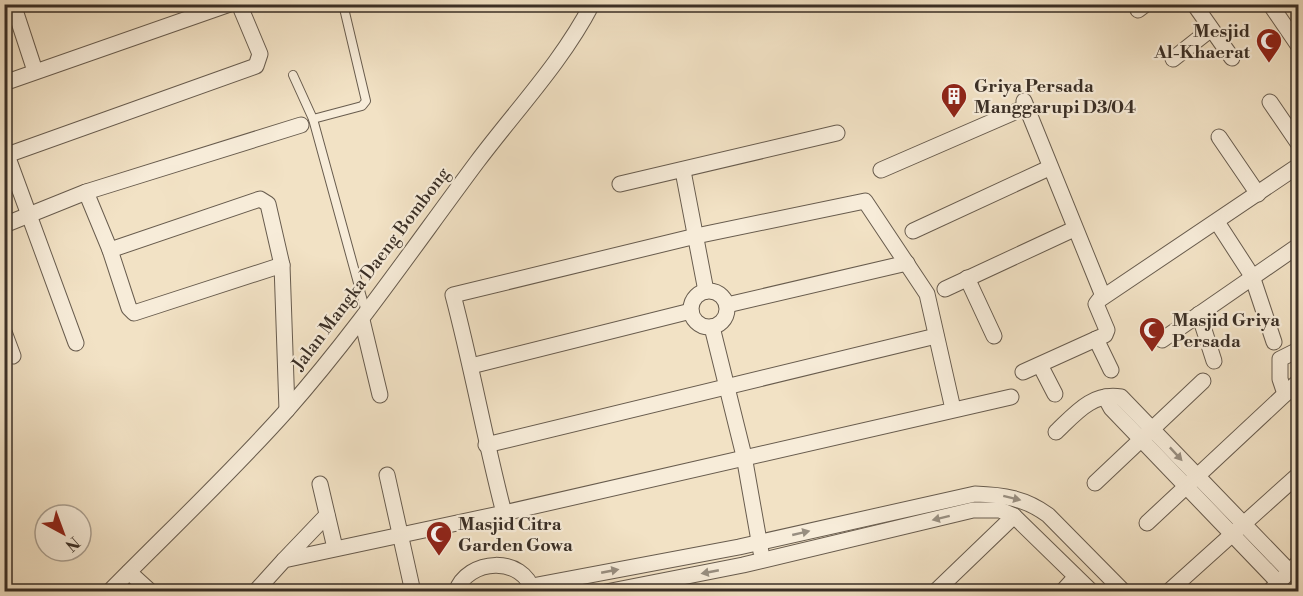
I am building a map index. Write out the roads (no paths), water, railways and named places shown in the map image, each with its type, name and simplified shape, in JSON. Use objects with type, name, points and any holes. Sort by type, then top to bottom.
[{"type":"street","points":[[4,83],[230,4]]},
{"type":"street","points":[[76,343],[6,151],[256,66],[260,54],[239,4]]},
{"type":"street","name":"Jalan Mangka Daeng Bombong","points":[[109,591],[287,410],[364,316],[482,155],[568,45],[592,4]]},
{"type":"street","points":[[1194,4],[1232,58]]},
{"type":"street","points":[[1270,4],[1299,45]]},
{"type":"street","points":[[15,5],[35,71]]},
{"type":"street","points":[[1173,59],[1211,29]]},
{"type":"street","points":[[1270,102],[1299,143]]},
{"type":"street","points":[[881,170],[1025,104],[1103,296]]},
{"type":"street","points":[[4,225],[86,192],[307,122]]},
{"type":"street","points":[[620,184],[837,133]]},
{"type":"street","points":[[1219,137],[1258,194]]},
{"type":"street","points":[[1023,372],[1107,333],[1096,304],[1103,296],[1299,166]]},
{"type":"street","points":[[913,231],[1050,168]]},
{"type":"street","points":[[683,171],[706,291]]},
{"type":"street","points":[[86,192],[110,250],[129,308],[134,313],[282,265]]},
{"type":"street","points":[[110,250],[260,199],[268,204],[282,265],[287,410]]},
{"type":"street","points":[[504,513],[486,445],[471,366],[453,295],[696,236],[865,201],[927,294],[953,409]]},
{"type":"street","points":[[1217,222],[1252,276],[1274,342]]},
{"type":"street","points":[[945,289],[1074,229]]},
{"type":"street","points":[[1162,340],[1252,276],[1299,246]]},
{"type":"street","points":[[727,305],[907,263]]},
{"type":"street","points":[[967,278],[994,336]]},
{"type":"street","points":[[706,291],[721,295],[727,305],[722,322],[712,327],[696,322],[691,311],[693,299],[706,291]]},
{"type":"street","points":[[471,366],[691,311]]},
{"type":"street","points":[[1199,314],[1214,361]]},
{"type":"street","points":[[364,316],[380,395]]},
{"type":"street","points":[[712,327],[729,387],[763,561]]},
{"type":"street","points":[[4,332],[13,356]]},
{"type":"street","points":[[486,445],[936,336]]},
{"type":"street","points":[[1096,339],[1110,370]]},
{"type":"street","points":[[1285,394],[1281,379],[1280,359],[1299,350]]},
{"type":"street","points":[[1040,365],[1054,394]]},
{"type":"street","points":[[1095,483],[1203,381]]},
{"type":"street","points":[[1147,524],[1299,382]]},
{"type":"street","points":[[284,560],[401,533],[504,513],[744,456],[1011,397]]},
{"type":"street","points":[[1056,432],[1090,401],[1112,401],[1148,434],[1284,577]]},
{"type":"street","points":[[387,475],[413,591]]},
{"type":"street","points":[[1168,591],[1299,475]]},
{"type":"street","points":[[320,484],[335,548]]},
{"type":"street","points":[[973,510],[975,494]]},
{"type":"street","points":[[456,591],[466,576],[478,568],[493,564],[507,566],[521,573],[532,589],[739,547],[975,494],[1011,496],[1036,506],[1048,514],[1124,591]]},
{"type":"street","points":[[606,591],[763,561],[973,510],[999,510],[1014,516],[1092,591]]},
{"type":"street","points":[[255,591],[327,515]]},
{"type":"street","points":[[935,591],[1014,516]]},
{"type":"street","points":[[739,547],[742,565]]},
{"type":"street","points":[[129,572],[151,591]]},
{"type":"lane","points":[[307,122],[362,106],[366,101],[343,4]]},
{"type":"lane","points":[[292,75],[364,316]]},
{"type":"place","name":"Mesjid Al-Khaerat","points":[[1269,64]]},
{"type":"place","name":"Griya Persada Manggarupi D3/04","points":[[954,119]]},
{"type":"place","name":"Masjid Griya Persada","points":[[1152,353]]},
{"type":"place","name":"Masjid Citra Garden Gowa","points":[[439,557]]}]
